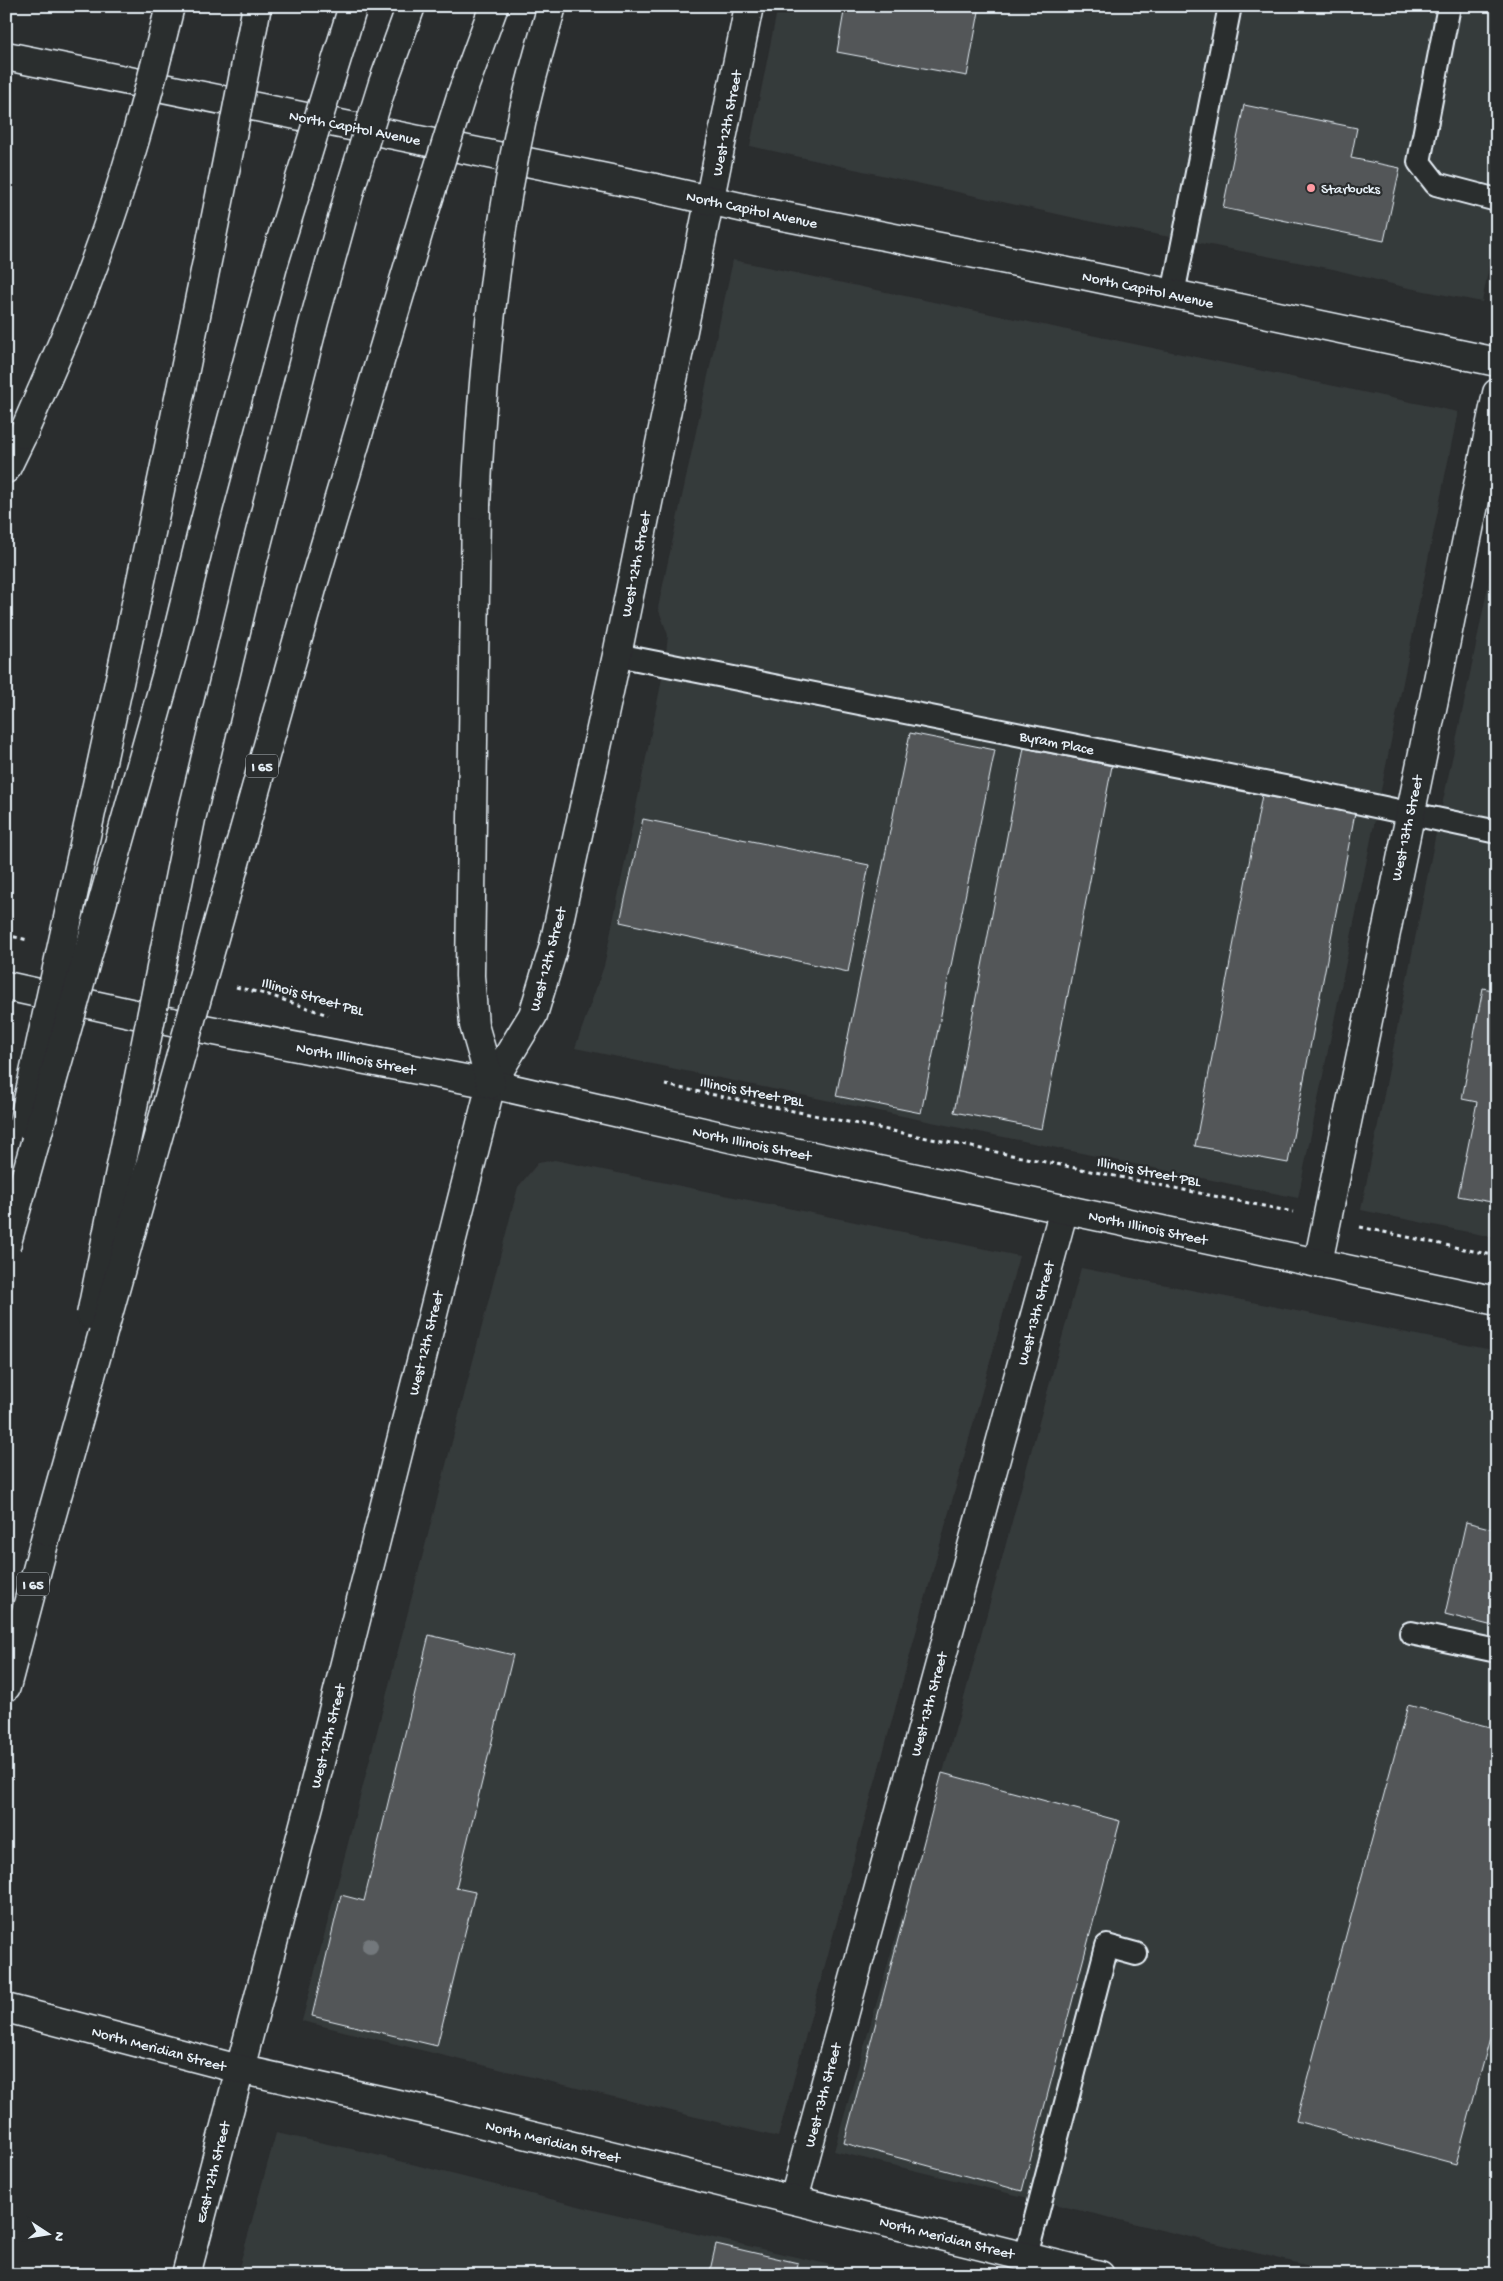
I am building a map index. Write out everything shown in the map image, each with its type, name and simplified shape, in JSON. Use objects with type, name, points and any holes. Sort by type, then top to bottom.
[{"type":"main road","points":[[6,469],[23,434],[91,273],[142,118],[170,6]]},
{"type":"main road","points":[[6,1199],[129,644],[208,260],[257,6]]},
{"type":"main road","points":[[6,1246],[172,655],[202,532],[273,266],[354,6]]},
{"type":"main road","points":[[47,1532],[195,800],[316,312],[352,183],[383,83],[411,6]]},
{"type":"main road","name":"I 65","points":[[6,1687],[47,1532],[312,585],[425,208],[462,93],[494,6]]},
{"type":"main road","points":[[491,1084],[474,1025],[470,976],[476,505],[484,380],[507,203],[521,124],[552,6]]},
{"type":"main road","name":"West 12th Street","points":[[239,2069],[314,1788],[491,1084],[533,1015],[553,949],[617,655],[749,6]]},
{"type":"main road","name":"North Capitol Avenue","points":[[6,56],[1497,362]]},
{"type":"main road","name":"West 13th Street","points":[[1318,1263],[1409,813],[1497,393]]},
{"type":"main road","name":"North Illinois Street","points":[[6,986],[199,1028],[491,1084],[756,1144],[1497,1301]]},
{"type":"main road","name":"West 13th Street","points":[[794,2199],[1064,1209]]},
{"type":"main road","name":"North Meridian Street","points":[[6,2008],[239,2069],[438,2112],[1100,2275]]},
{"type":"main road","name":"East 12th Street","points":[[186,2275],[239,2069]]},
{"type":"lane","points":[[1173,294],[1228,14],[1245,6]]},
{"type":"lane","points":[[1449,6],[1419,162],[1436,184],[1497,200]]},
{"type":"lane","name":"Byram Place","points":[[617,655],[1497,832]]},
{"type":"lane","points":[[1411,1633],[1497,1651]]},
{"type":"lane","points":[[1026,2256],[1108,1946],[1136,1954]]},
{"type":"path","points":[[6,935],[36,942]]},
{"type":"path","name":"Illinois Street PBL","points":[[230,986],[270,995],[335,1017]]},
{"type":"path","name":"Illinois Street PBL","points":[[664,1085],[1497,1256]]},
{"type":"shaded area","points":[[778,6],[1497,6],[1497,226],[1482,302],[1404,287],[1333,269],[1093,222],[750,146]]},
{"type":"shaded area","points":[[733,260],[1458,412],[1298,1198],[575,1048],[604,966],[665,664],[668,635],[658,608]]},
{"type":"shaded area","points":[[1497,542],[1497,1238],[1361,1210],[1435,838]]},
{"type":"shaded area","points":[[555,1160],[1019,1256],[778,2137],[302,2021],[518,1187],[538,1163]]},
{"type":"shaded area","points":[[1081,1268],[1497,1351],[1497,2275],[1347,2275],[834,2151],[958,1720]]},
{"type":"shaded area","points":[[276,2133],[356,2150],[602,2212],[874,2275],[237,2275]]},
{"type":"building","points":[[845,6],[980,6],[967,76],[837,52]]},
{"type":"building","name":"Starbucks","points":[[1244,105],[1357,128],[1351,158],[1400,168],[1384,241],[1223,208]]},
{"type":"building","points":[[910,733],[995,750],[921,1113],[836,1096]]},
{"type":"building","points":[[1024,748],[1112,766],[1042,1129],[954,1112]]},
{"type":"building","points":[[1262,795],[1355,813],[1288,1163],[1195,1146]]},
{"type":"building","points":[[643,819],[869,865],[848,972],[620,922]]},
{"type":"building","points":[[1483,988],[1497,991],[1497,1203],[1458,1196],[1477,1102],[1462,1099]]},
{"type":"building","points":[[1466,1522],[1497,1530],[1497,1627],[1445,1614]]},
{"type":"building","points":[[429,1635],[513,1655],[456,1888],[475,1892],[437,2046],[312,2016],[341,1895],[364,1901]]},
{"type":"building","points":[[1408,1705],[1497,1729],[1497,2013],[1456,2164],[1296,2121]]},
{"type":"building","points":[[942,1773],[1120,1821],[1022,2191],[844,2143]]},
{"type":"building","points":[[1497,2102],[1497,2122],[1492,2121]]},
{"type":"building","points":[[716,2244],[798,2263],[796,2275],[709,2275]]},
{"type":"place","name":"Starbucks","points":[[1311,188]]}]
